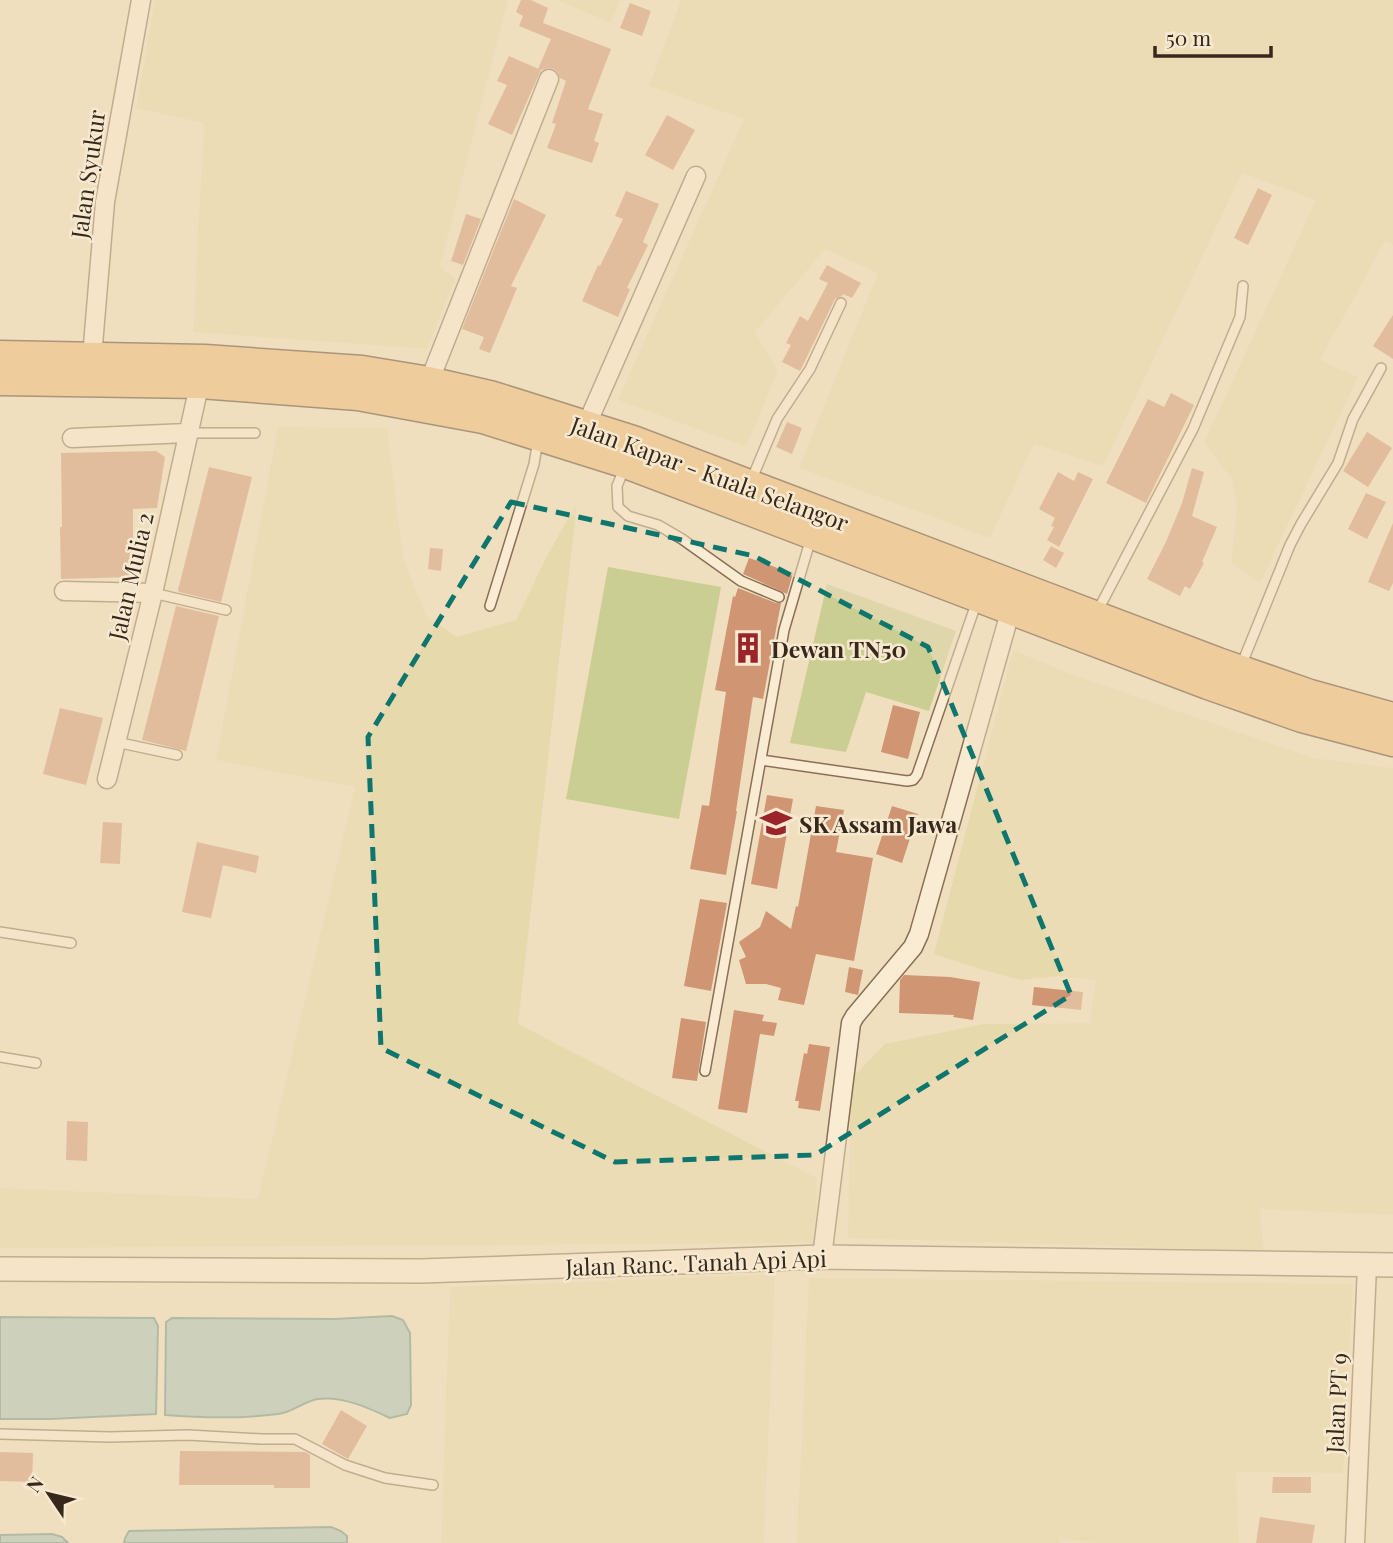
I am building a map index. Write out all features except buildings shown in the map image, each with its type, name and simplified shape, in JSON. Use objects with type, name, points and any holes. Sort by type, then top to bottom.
[{"type":"highway","name":"Jalan Kapar - Kuala Selangor","points":[[0,356],[92,357],[358,395],[484,418],[816,523],[982,586],[1095,616],[1310,695],[1393,718]]},
{"type":"highway","name":"Jalan Kapar - Kuala Selangor","points":[[0,380],[202,372],[362,371],[429,382],[490,396],[633,441],[749,486],[816,523]]},
{"type":"highway","name":"Jalan Kapar - Kuala Selangor","points":[[982,586],[1011,609],[1220,688],[1302,717],[1393,741]]},
{"type":"street","name":"Jalan Syukur","points":[[92,357],[105,202],[141,0]]},
{"type":"street","points":[[429,382],[549,79]]},
{"type":"street","points":[[586,426],[696,176]]},
{"type":"street","name":"Jalan Mulia 2","points":[[107,779],[153,593],[202,372]]},
{"type":"street","points":[[72,438],[187,433]]},
{"type":"street","points":[[64,591],[153,593]]},
{"type":"street","points":[[822,1257],[851,1023],[913,947],[919,934],[1011,609]]},
{"type":"street","name":"Jalan Ranc. Tanah Api Api","points":[[0,1269],[421,1271],[822,1257],[1393,1265]]},
{"type":"street","name":"Jalan PT 9","points":[[1355,1543],[1367,1266]]},
{"type":"lane","points":[[1095,616],[1193,429],[1240,317],[1243,286]]},
{"type":"lane","points":[[749,486],[774,426],[810,369],[841,303]]},
{"type":"lane","points":[[1239,670],[1290,545],[1338,463],[1353,419],[1381,368]]},
{"type":"lane","points":[[187,433],[255,433]]},
{"type":"lane","points":[[490,606],[534,464],[539,436]]},
{"type":"lane","points":[[626,463],[617,486],[618,507],[628,516],[658,526],[682,539],[741,581],[779,597]]},
{"type":"lane","points":[[705,1071],[784,629],[816,523]]},
{"type":"lane","points":[[761,760],[913,780],[982,586]]},
{"type":"lane","points":[[153,593],[226,610]]},
{"type":"lane","points":[[116,742],[177,755]]},
{"type":"lane","points":[[0,932],[71,943]]},
{"type":"lane","points":[[0,1057],[36,1063]]},
{"type":"lane","points":[[0,1434],[110,1437],[188,1435],[295,1439],[345,1465],[386,1478],[433,1485]]},
{"type":"highlighted area","points":[[511,502],[754,556],[928,647],[1071,995],[815,1155],[615,1162],[381,1048],[368,737]]},
{"type":"shaded area","points":[[155,0],[508,0],[440,266],[455,279],[427,349],[193,332],[204,123],[136,108]]},
{"type":"shaded area","points":[[557,0],[620,0],[611,23]]},
{"type":"shaded area","points":[[681,0],[1393,0],[1393,245],[1385,241],[1320,360],[1358,377],[1260,583],[1231,563],[1237,504],[1231,478],[1204,443],[1316,200],[1242,173],[1103,466],[1034,444],[990,538],[799,468],[878,273],[825,249],[755,332],[778,371],[746,447],[618,400],[744,119],[649,86]]},
{"type":"shaded area","points":[[278,427],[387,428],[403,558],[426,616],[457,637],[516,620],[577,503],[518,1024],[817,1178],[816,1243],[0,1248],[0,1188],[258,1199],[355,787],[216,760]]},
{"type":"shaded area","points":[[1013,650],[1071,674],[1313,758],[1393,768],[1393,1215],[1260,1209],[1264,1251],[848,1238],[853,1077],[885,1044],[984,1024],[1089,1023],[1096,980],[1058,976],[1021,980],[934,954]]},
{"type":"shaded area","points":[[775,1274],[764,1543],[441,1543],[450,1287]]},
{"type":"shaded area","points":[[809,1278],[1353,1284],[1343,1473],[1236,1472],[1239,1543],[1094,1543],[1060,1539],[1059,1543],[797,1543]]},
{"type":"green space","points":[[608,567],[721,587],[679,819],[566,799]]},
{"type":"green space","points":[[827,584],[956,631],[929,711],[866,692],[846,752],[790,743]]},
{"type":"water","points":[[392,1316],[403,1320],[410,1333],[411,1405],[407,1414],[390,1418],[356,1404],[337,1399],[318,1399],[283,1413],[264,1416],[222,1418],[165,1415],[166,1322],[172,1318],[334,1319]]},
{"type":"water","points":[[0,1317],[154,1318],[158,1326],[156,1414],[0,1419]]},
{"type":"water","points":[[331,1527],[347,1536],[347,1543],[124,1543],[129,1531]]},
{"type":"water","points":[[52,1534],[62,1537],[68,1543],[0,1543],[0,1535]]},
{"type":"place","name":"Dewan TN50","points":[[748,648]]},
{"type":"place","name":"SK Assam Jawa","points":[[776,823]]}]
